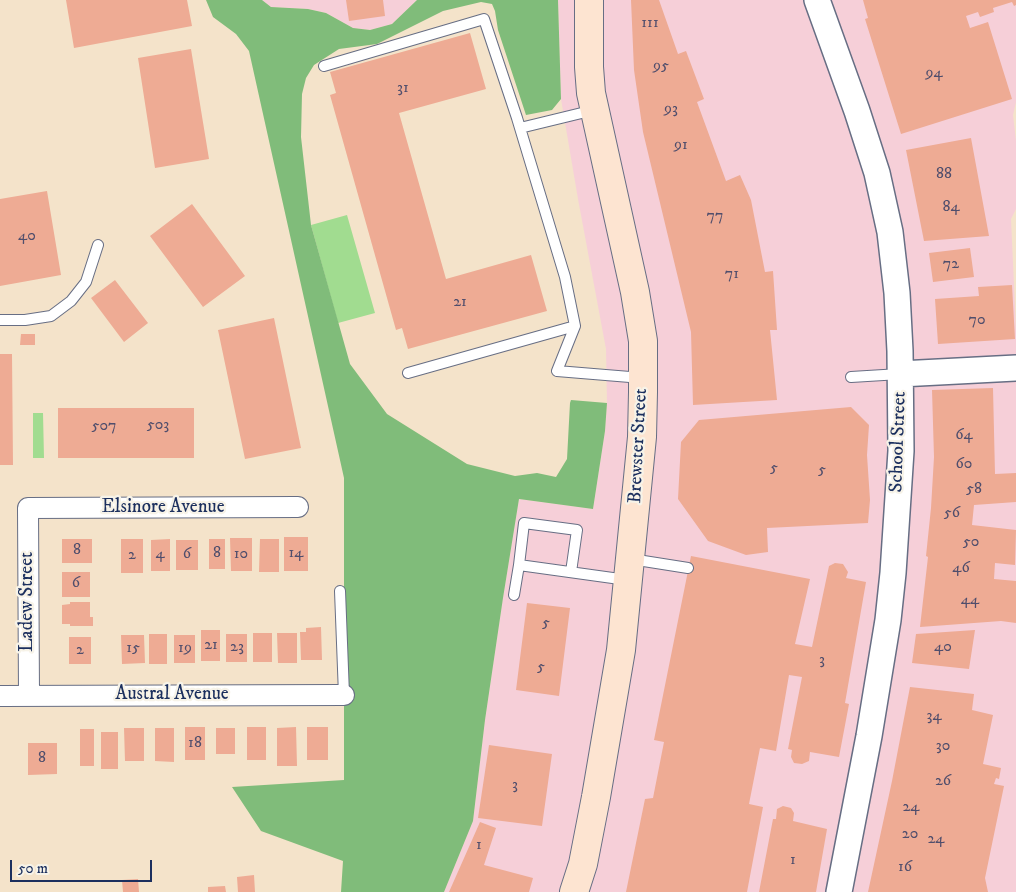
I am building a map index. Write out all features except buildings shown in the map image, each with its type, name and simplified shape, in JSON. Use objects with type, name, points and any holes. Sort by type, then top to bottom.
[{"type":"main road","name":"Brewster Street","points":[[574,892],[583,864],[596,797],[620,650],[642,437],[643,378],[643,342],[635,292],[591,93],[588,0]]},
{"type":"street","name":"School Street","points":[[817,0],[877,173],[888,224],[897,293],[900,374],[900,451],[888,620],[869,736],[839,892]]},
{"type":"street","points":[[900,374],[1016,368]]},
{"type":"street","name":"Elsinore Avenue","points":[[28,508],[298,507]]},
{"type":"street","name":"Ladew Street","points":[[28,508],[29,696]]},
{"type":"street","name":"Austral Avenue","points":[[0,696],[344,695]]},
{"type":"lane","points":[[324,66],[484,19],[566,277],[575,326],[557,371],[643,378]]},
{"type":"lane","points":[[520,128],[594,110]]},
{"type":"lane","points":[[0,320],[25,320],[51,316],[71,301],[86,282],[98,245]]},
{"type":"lane","points":[[408,373],[575,326]]},
{"type":"lane","points":[[851,376],[900,374]]},
{"type":"lane","points":[[514,595],[524,523],[577,530],[571,572]]},
{"type":"lane","points":[[519,565],[571,572],[688,568]]},
{"type":"lane","points":[[340,591],[344,695]]},
{"type":"shaded area","points":[[262,0],[417,0],[392,24],[370,30],[353,28],[326,13],[308,9],[271,7]]},
{"type":"shaded area","points":[[558,0],[1016,0],[1016,102],[1013,115],[1016,141],[1016,209],[1011,219],[1016,330],[1016,892],[444,892],[473,821],[485,720],[519,499],[593,509],[605,431],[607,403],[606,349],[561,99]]},
{"type":"green space","points":[[206,0],[262,0],[271,7],[308,9],[326,13],[353,28],[370,30],[392,24],[417,0],[558,0],[561,99],[552,110],[526,115],[498,30],[495,11],[492,4],[481,2],[443,11],[377,44],[339,49],[314,65],[306,78],[302,94],[301,137],[311,225],[350,364],[387,414],[467,464],[515,476],[537,473],[556,477],[567,459],[571,400],[607,403],[605,431],[593,509],[519,499],[485,720],[473,821],[444,892],[341,892],[343,861],[261,831],[232,787],[344,780],[344,478],[249,51],[236,34],[213,17]]},
{"type":"green space","points":[[347,215],[375,313],[338,323],[311,225]]},
{"type":"green space","points":[[33,413],[43,413],[44,458],[33,458]]}]
